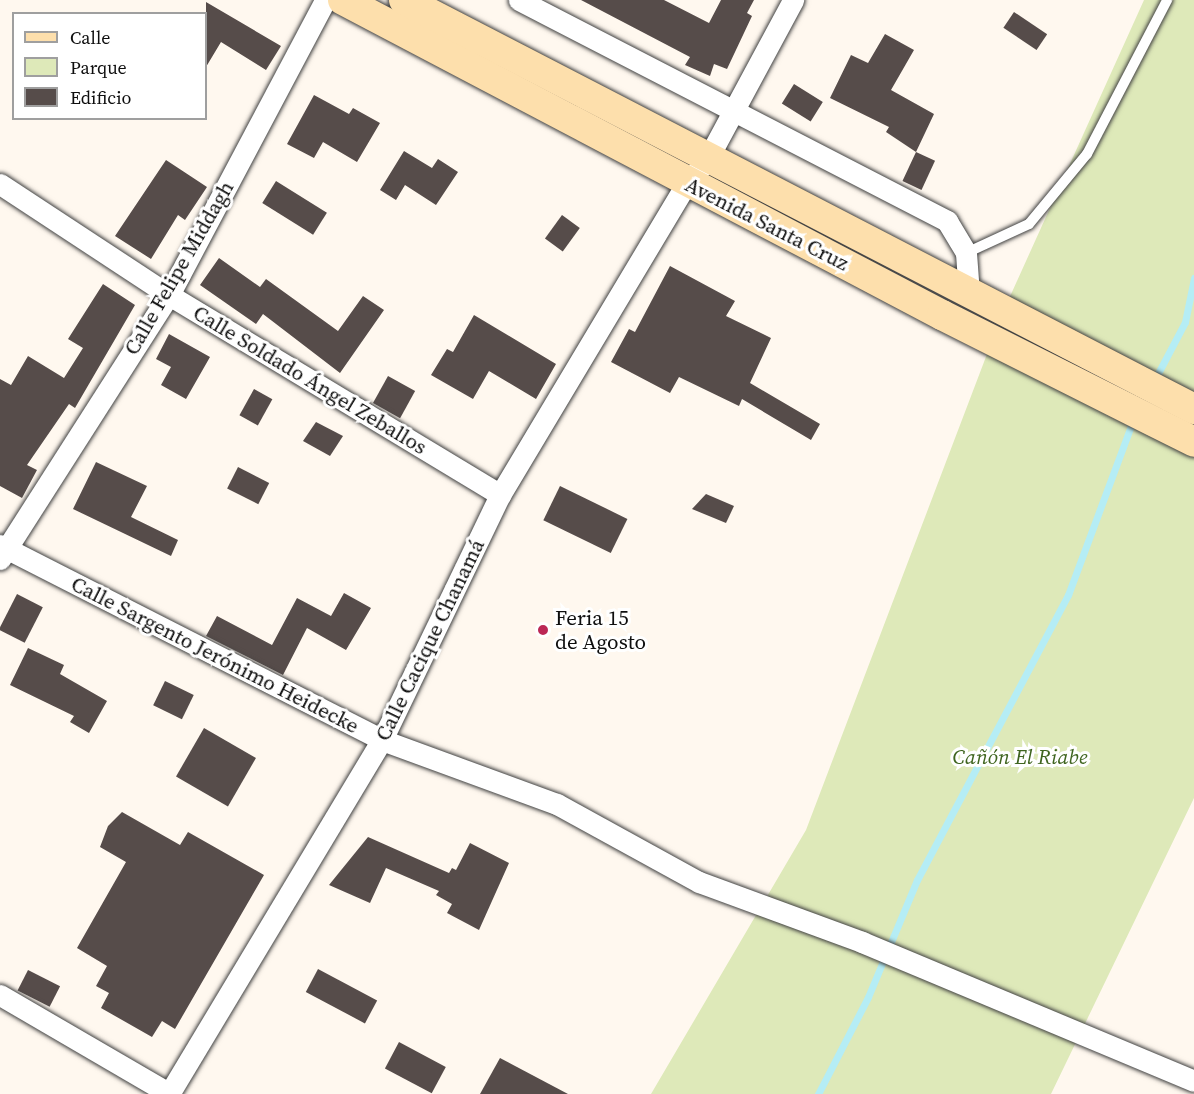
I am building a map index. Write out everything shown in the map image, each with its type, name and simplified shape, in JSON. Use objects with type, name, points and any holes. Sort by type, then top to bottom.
[{"type":"main road","name":"Avenida Santa Cruz","points":[[343,0],[687,183],[1120,404],[1189,423]]},
{"type":"main road","name":"Avenida Santa Cruz","points":[[404,0],[707,160],[1135,377],[1189,423]]},
{"type":"street","name":"Calle Felipe Middagh","points":[[2,550],[169,295],[325,0]]},
{"type":"street","points":[[519,0],[947,222],[966,253],[969,294]]},
{"type":"street","name":"Calle Cacique Chanamá","points":[[170,1094],[382,740],[500,495],[687,183],[707,160],[793,0]]},
{"type":"street","name":"Calle Soldado Ángel Zeballos","points":[[0,184],[169,295],[500,495]]},
{"type":"street","name":"Calle Sargento Jerónimo Heidecke","points":[[2,550],[382,740],[557,804],[699,882],[862,942],[1194,1081]]},
{"type":"street","points":[[0,994],[170,1094]]},
{"type":"lane","points":[[966,253],[1029,224],[1087,154],[1167,0]]},
{"type":"green space","name":"Cañón El Riabe","points":[[1144,0],[1194,0],[1194,798],[1051,1094],[651,1094],[806,830],[1003,312]]},
{"type":"building","points":[[581,0],[664,0],[709,23],[721,0],[754,0],[747,13],[752,16],[727,69],[714,64],[710,76],[685,65],[690,57]]},
{"type":"building","points":[[206,2],[281,46],[266,70],[221,42],[207,65]]},
{"type":"building","points":[[1014,12],[1047,34],[1037,50],[1003,28]]},
{"type":"building","points":[[885,34],[914,50],[891,90],[934,114],[916,152],[886,132],[889,127],[830,98],[851,55],[868,63]]},
{"type":"building","points":[[794,84],[823,102],[811,122],[782,104]]},
{"type":"building","points":[[314,95],[349,114],[353,108],[380,123],[357,162],[323,142],[314,158],[287,144]]},
{"type":"building","points":[[404,151],[432,168],[438,159],[458,172],[436,205],[405,185],[396,200],[380,190]]},
{"type":"building","points":[[916,152],[935,161],[922,190],[902,181]]},
{"type":"building","points":[[166,160],[207,187],[185,220],[178,215],[151,259],[115,236]]},
{"type":"building","points":[[276,181],[327,213],[313,235],[262,203]]},
{"type":"building","points":[[562,215],[580,228],[563,251],[545,238]]},
{"type":"building","points":[[219,258],[260,287],[266,279],[338,331],[363,296],[384,310],[340,373],[263,314],[256,324],[200,285]]},
{"type":"building","points":[[670,266],[735,301],[726,316],[771,338],[750,383],[820,424],[811,440],[742,399],[739,406],[679,377],[670,393],[611,362],[629,329],[635,332]]},
{"type":"building","points":[[103,284],[135,305],[75,408],[69,404],[27,465],[37,470],[22,498],[0,486],[0,379],[11,385],[28,356],[64,378],[83,348],[68,339]]},
{"type":"building","points":[[474,315],[556,364],[536,399],[489,371],[473,399],[431,375],[447,349],[453,352]]},
{"type":"building","points":[[169,334],[210,357],[186,399],[161,385],[171,367],[156,359]]},
{"type":"building","points":[[388,376],[415,391],[400,418],[373,403]]},
{"type":"building","points":[[254,389],[272,399],[258,425],[239,415]]},
{"type":"building","points":[[316,422],[343,436],[330,456],[303,441]]},
{"type":"building","points":[[96,462],[147,486],[131,517],[178,540],[171,556],[73,509]]},
{"type":"building","points":[[238,467],[269,483],[258,504],[227,488]]},
{"type":"building","points":[[560,486],[627,519],[611,553],[543,520]]},
{"type":"building","points":[[706,494],[734,506],[726,523],[692,509]]},
{"type":"building","points":[[344,593],[371,608],[346,650],[307,628],[283,675],[206,636],[217,616],[272,645],[297,598],[331,616]]},
{"type":"building","points":[[17,594],[43,607],[25,643],[0,630]]},
{"type":"building","points":[[28,648],[64,665],[60,674],[107,701],[89,733],[70,722],[74,716],[10,685]]},
{"type":"building","points":[[165,681],[194,695],[182,719],[153,705]]},
{"type":"building","points":[[204,728],[256,758],[228,806],[176,776]]},
{"type":"building","points":[[122,812],[180,845],[188,832],[264,875],[175,1029],[162,1021],[152,1037],[101,1008],[109,993],[96,986],[107,966],[77,948],[126,862],[100,847],[108,826]]},
{"type":"building","points":[[368,837],[449,873],[452,868],[456,870],[470,843],[509,863],[479,930],[447,913],[452,904],[436,895],[439,891],[386,868],[370,903],[329,885]]},
{"type":"building","points":[[318,969],[377,1000],[365,1023],[306,992]]},
{"type":"building","points":[[28,970],[60,986],[50,1007],[18,990]]},
{"type":"building","points":[[399,1042],[446,1067],[432,1093],[385,1068]]},
{"type":"building","points":[[500,1058],[568,1094],[480,1094]]},
{"type":"waterway","points":[[1155,379],[1185,322],[1194,278]]},
{"type":"waterway","points":[[818,1094],[868,997],[917,880],[1068,595],[1134,418]]},
{"type":"place","name":"Feria 15 de Agosto","points":[[543,630]]}]
